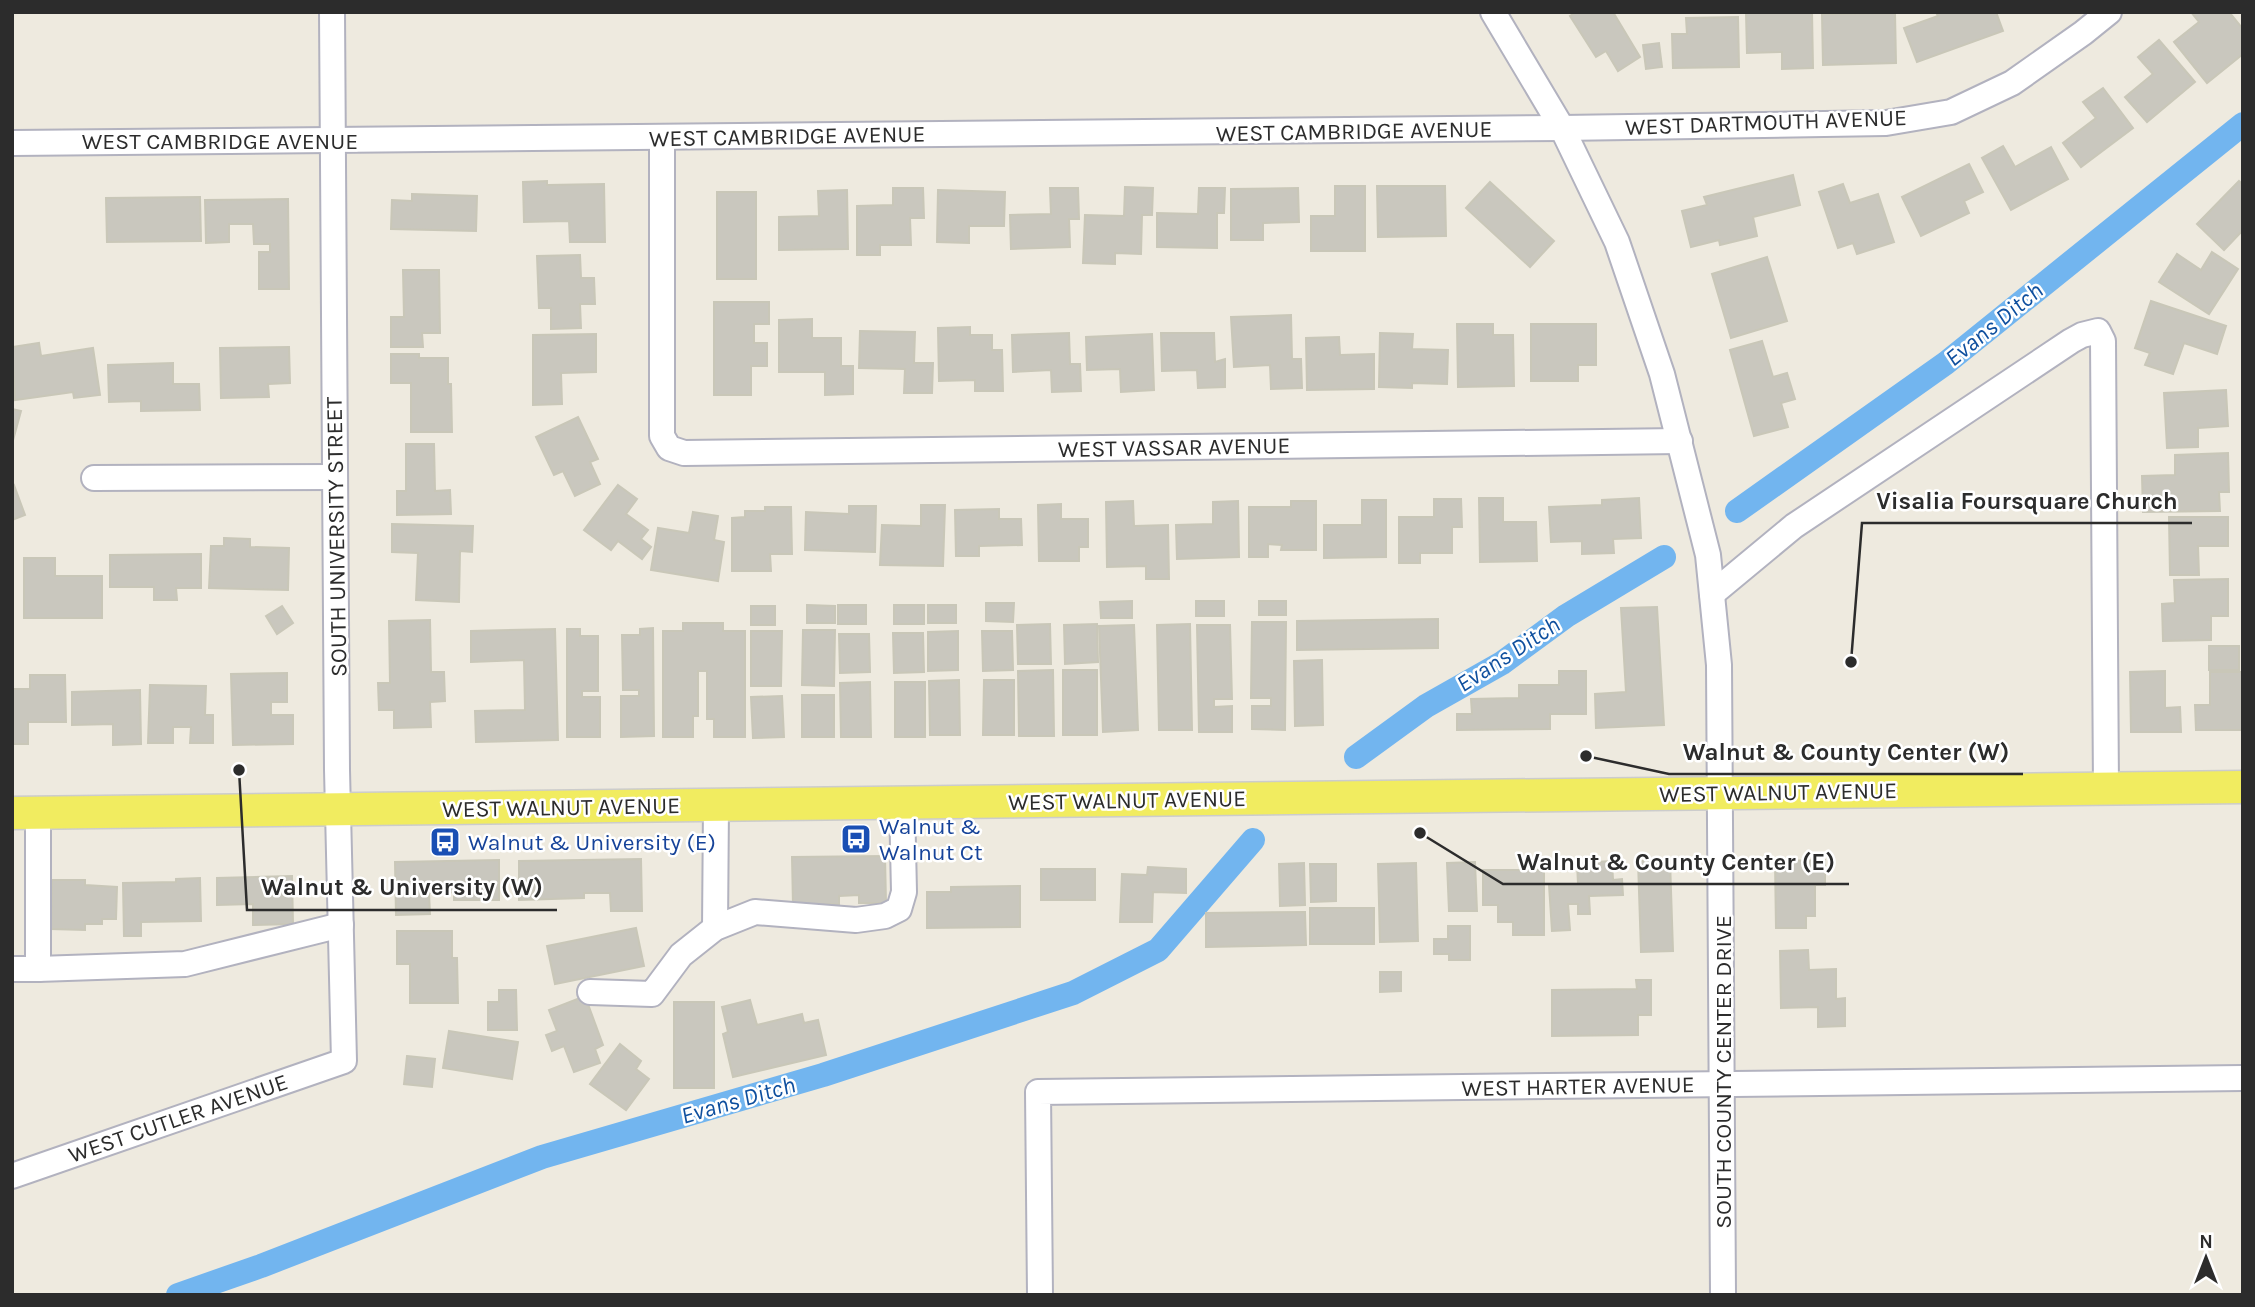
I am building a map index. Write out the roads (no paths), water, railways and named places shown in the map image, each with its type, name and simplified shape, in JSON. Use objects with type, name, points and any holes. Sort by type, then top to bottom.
[{"type":"main road","name":"WEST WALNUT AVENUE","points":[[25,813],[2243,788]]},
{"type":"street","name":"SOUTH UNIVERSITY STREET","points":[[332,12],[337,810],[344,1061]]},
{"type":"street","name":"SOUTH COUNTY CENTER DRIVE","points":[[1493,12],[1562,128],[1617,242],[1662,374],[1707,555],[1719,665],[1724,1084],[1723,1295]]},
{"type":"street","name":"WEST DARTMOUTH AVENUE","points":[[1562,128],[1886,123],[1951,112],[2012,83],[2109,12]]},
{"type":"street","name":"WEST CAMBRIDGE AVENUE","points":[[12,142],[1562,128]]},
{"type":"street","name":"WEST VASSAR AVENUE","points":[[662,138],[663,436],[669,448],[684,453],[1680,440]]},
{"type":"street","points":[[1712,594],[1794,526],[2071,341],[2098,331],[2102,341],[2106,789]]},
{"type":"street","points":[[94,478],[335,477]]},
{"type":"street","points":[[590,992],[652,994],[678,958],[715,928],[755,912],[856,920],[885,916],[899,909],[904,892],[902,802]]},
{"type":"street","points":[[715,928],[716,805]]},
{"type":"street","points":[[25,813],[38,969]]},
{"type":"street","points":[[12,969],[185,964],[341,925]]},
{"type":"street","name":"WEST CUTLER AVENUE","points":[[12,1176],[344,1061]]},
{"type":"street","name":"WEST HARTER AVENUE","points":[[1040,1295],[1038,1092],[2243,1078]]},
{"type":"waterway","name":"Evans Ditch","points":[[1737,511],[1946,363],[2243,124]]},
{"type":"waterway","name":"Evans Ditch","points":[[1356,757],[1426,706],[1502,663],[1566,616],[1664,557]]},
{"type":"waterway","name":"Evans Ditch","points":[[178,1295],[261,1266],[542,1157],[823,1075],[1073,993],[1158,950],[1253,840]]},
{"type":"place","name":"Visalia Foursquare Church","points":[[1851,662]]},
{"type":"place","name":"Walnut & County Center (W)","points":[[1586,756]]},
{"type":"place","name":"Walnut & University (W)","points":[[239,770]]},
{"type":"place","name":"Walnut & County Center (E)","points":[[1420,833]]},
{"type":"place","name":"Walnut & Walnut Ct","points":[[856,839]]},
{"type":"place","name":"Walnut & University (E)","points":[[445,842]]}]
